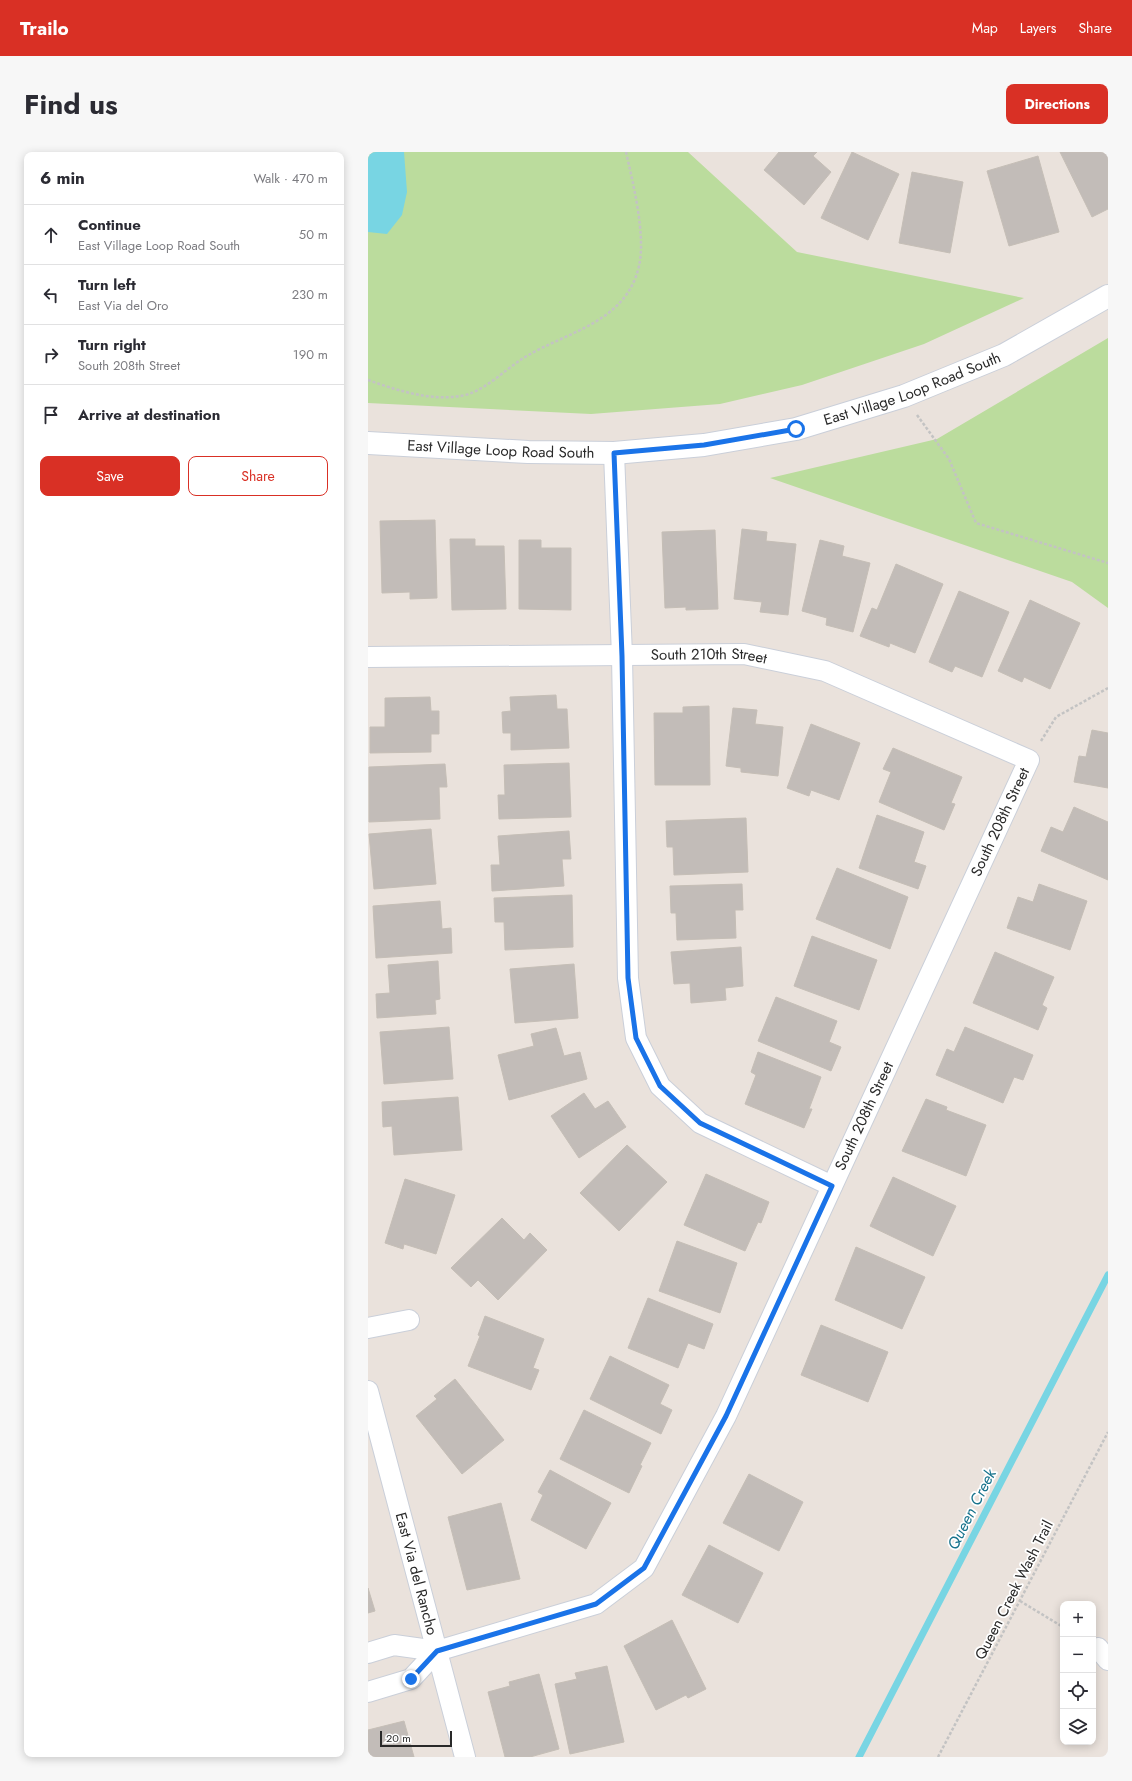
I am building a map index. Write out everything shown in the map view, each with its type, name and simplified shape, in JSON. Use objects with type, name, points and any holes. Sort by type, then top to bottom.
[{"type":"street","name":"East Village Loop Road South","points":[[368,443],[528,452],[614,453],[704,445],[796,429],[904,396],[1004,355],[1108,296]]},
{"type":"street","points":[[614,453],[622,656],[628,978],[636,1038],[660,1086],[700,1123],[832,1186]]},
{"type":"street","name":"South 210th Street","points":[[368,657],[744,654],[825,671],[1029,760]]},
{"type":"street","name":"South 208th Street","points":[[368,1653],[394,1645],[437,1651],[596,1604],[644,1568],[726,1416],[1029,760]]},
{"type":"street","points":[[368,1328],[409,1320]]},
{"type":"street","name":"East Via del Rancho","points":[[368,1391],[465,1757]]},
{"type":"street","points":[[368,1692],[411,1679],[437,1651]]},
{"type":"path","points":[[368,380],[397,390],[437,397],[461,396],[481,388],[523,358],[591,326],[610,311],[627,294],[639,266],[640,238],[633,184],[626,152]]},
{"type":"path","points":[[904,396],[949,459],[976,523],[1108,563]]},
{"type":"path","points":[[1029,760],[1056,717],[1108,688]]},
{"type":"path","name":"Queen Creek Wash Trail","points":[[938,1757],[1108,1432]]},
{"type":"path","points":[[1020,1602],[1060,1625]]},
{"type":"green space","points":[[368,152],[688,152],[797,252],[1024,298],[924,344],[802,385],[720,404],[591,414],[368,403]]},
{"type":"green space","points":[[1108,338],[1108,608],[1072,582],[770,478],[937,439]]},
{"type":"water","points":[[368,152],[404,152],[407,192],[402,215],[387,234],[368,232]]},
{"type":"building","points":[[779,152],[817,152],[813,156],[831,172],[804,205],[764,170]]},
{"type":"building","points":[[852,152],[899,174],[868,240],[821,218]]},
{"type":"building","points":[[1060,152],[1108,152],[1108,209],[1092,217]]},
{"type":"building","points":[[1038,156],[1059,232],[1009,246],[987,171]]},
{"type":"building","points":[[912,172],[963,182],[950,253],[899,243]]},
{"type":"building","points":[[435,520],[437,598],[410,599],[410,592],[382,593],[380,521]]},
{"type":"building","points":[[742,529],[767,532],[766,541],[796,544],[788,615],[760,612],[762,602],[734,599]]},
{"type":"building","points":[[715,530],[718,609],[686,610],[686,607],[665,608],[662,532]]},
{"type":"building","points":[[450,539],[475,539],[475,546],[504,546],[506,609],[452,610]]},
{"type":"building","points":[[519,540],[541,540],[541,548],[571,548],[571,610],[519,609]]},
{"type":"building","points":[[820,540],[844,546],[842,556],[870,563],[853,632],[826,625],[827,618],[802,611]]},
{"type":"building","points":[[896,564],[943,584],[915,653],[890,643],[889,647],[860,636],[872,608],[877,610]]},
{"type":"building","points":[[959,591],[1009,612],[982,677],[955,666],[952,672],[929,662]]},
{"type":"building","points":[[1030,600],[1080,623],[1050,689],[1024,677],[1022,682],[998,671]]},
{"type":"building","points":[[556,695],[557,709],[567,709],[569,748],[511,750],[511,733],[503,733],[502,712],[511,711],[510,697]]},
{"type":"building","points":[[430,697],[431,711],[439,711],[439,734],[431,734],[431,752],[370,753],[370,727],[385,727],[385,698]]},
{"type":"building","points":[[709,706],[710,785],[655,785],[654,713],[683,713],[683,707]]},
{"type":"building","points":[[733,708],[757,710],[755,724],[783,727],[778,776],[741,772],[741,768],[726,766]]},
{"type":"building","points":[[811,724],[860,743],[839,800],[811,790],[809,796],[787,788]]},
{"type":"building","points":[[1092,730],[1108,733],[1108,788],[1074,782],[1079,756],[1086,757]]},
{"type":"building","points":[[893,748],[962,777],[951,803],[955,804],[944,830],[879,802],[891,772],[883,769]]},
{"type":"building","points":[[569,763],[571,817],[499,819],[498,795],[505,795],[504,765]]},
{"type":"building","points":[[445,764],[447,787],[439,787],[440,819],[369,822],[369,767]]},
{"type":"building","points":[[1074,807],[1108,822],[1108,880],[1041,851],[1051,827],[1063,832]]},
{"type":"building","points":[[877,815],[924,832],[914,862],[926,866],[918,889],[859,868]]},
{"type":"building","points":[[746,818],[748,872],[674,875],[673,847],[667,847],[666,821]]},
{"type":"building","points":[[431,829],[436,884],[374,889],[369,834]]},
{"type":"building","points":[[569,831],[571,859],[562,859],[564,886],[492,891],[491,865],[500,865],[498,836]]},
{"type":"building","points":[[837,868],[908,897],[890,949],[816,919]]},
{"type":"building","points":[[742,884],[743,910],[735,910],[736,938],[677,940],[676,913],[671,913],[670,886]]},
{"type":"building","points":[[1039,884],[1087,901],[1070,950],[1007,928],[1018,897],[1033,902]]},
{"type":"building","points":[[572,895],[573,947],[505,950],[504,922],[495,922],[494,898]]},
{"type":"building","points":[[440,901],[442,929],[451,928],[452,953],[376,958],[373,906]]},
{"type":"building","points":[[812,936],[877,960],[859,1010],[794,986]]},
{"type":"building","points":[[741,947],[743,986],[725,988],[726,1000],[691,1003],[690,983],[674,984],[671,952]]},
{"type":"building","points":[[995,952],[1054,977],[1042,1005],[1047,1008],[1038,1030],[973,1003]]},
{"type":"building","points":[[438,961],[440,999],[435,1000],[436,1014],[377,1018],[376,994],[390,993],[388,965]]},
{"type":"building","points":[[574,964],[578,1018],[515,1023],[510,969]]},
{"type":"building","points":[[776,997],[837,1021],[829,1042],[841,1047],[831,1071],[758,1041]]},
{"type":"building","points":[[449,1027],[453,1079],[384,1084],[380,1032]]},
{"type":"building","points":[[965,1027],[1033,1055],[1023,1080],[1014,1077],[1003,1103],[936,1075],[947,1049],[954,1052]]},
{"type":"building","points":[[556,1028],[564,1056],[580,1052],[587,1079],[509,1100],[498,1055],[534,1046],[531,1034]]},
{"type":"building","points":[[758,1052],[821,1077],[809,1109],[812,1109],[804,1128],[745,1104],[756,1075],[751,1072]]},
{"type":"building","points":[[584,1093],[595,1109],[608,1101],[626,1127],[579,1158],[551,1116]]},
{"type":"building","points":[[458,1097],[462,1150],[394,1155],[392,1126],[383,1127],[382,1102]]},
{"type":"building","points":[[926,1099],[947,1107],[946,1110],[986,1125],[966,1176],[902,1151]]},
{"type":"building","points":[[627,1145],[667,1182],[619,1231],[580,1193]]},
{"type":"building","points":[[706,1174],[769,1202],[761,1223],[758,1222],[745,1251],[684,1225]]},
{"type":"building","points":[[893,1177],[956,1206],[933,1256],[870,1226]]},
{"type":"building","points":[[405,1179],[455,1195],[436,1254],[404,1244],[403,1249],[385,1243]]},
{"type":"building","points":[[502,1218],[524,1240],[530,1233],[547,1250],[498,1300],[478,1280],[471,1287],[451,1268]]},
{"type":"building","points":[[677,1241],[737,1263],[720,1313],[659,1291]]},
{"type":"building","points":[[856,1247],[925,1277],[902,1329],[835,1300]]},
{"type":"building","points":[[648,1298],[713,1324],[704,1349],[688,1343],[678,1368],[628,1348]]},
{"type":"building","points":[[485,1316],[544,1339],[533,1368],[539,1370],[531,1390],[468,1366],[480,1336],[478,1335]]},
{"type":"building","points":[[821,1325],[888,1352],[868,1402],[801,1375]]},
{"type":"building","points":[[610,1356],[669,1385],[660,1404],[672,1410],[661,1434],[590,1399]]},
{"type":"building","points":[[455,1379],[504,1440],[462,1474],[416,1416],[437,1399],[434,1396]]},
{"type":"building","points":[[584,1410],[651,1443],[640,1465],[642,1466],[629,1493],[560,1459]]},
{"type":"building","points":[[550,1470],[611,1503],[586,1549],[531,1520],[543,1495],[538,1492]]},
{"type":"building","points":[[749,1474],[803,1502],[779,1551],[723,1523]]},
{"type":"building","points":[[501,1503],[520,1579],[467,1590],[448,1517]]},
{"type":"building","points":[[709,1545],[763,1573],[738,1623],[682,1595]]},
{"type":"building","points":[[368,1588],[375,1611],[368,1613]]},
{"type":"building","points":[[672,1620],[706,1689],[688,1698],[686,1695],[656,1710],[624,1646]]},
{"type":"building","points":[[607,1666],[624,1742],[570,1754],[555,1684],[577,1679],[575,1673]]},
{"type":"building","points":[[539,1674],[559,1749],[530,1757],[505,1757],[488,1692],[510,1686],[509,1682]]},
{"type":"building","points":[[404,1721],[414,1757],[368,1757],[368,1730]]},
{"type":"waterway","name":"Queen Creek","points":[[859,1757],[1108,1275]]},
{"type":"route","points":[[411,1679],[437,1651],[596,1604],[644,1568],[726,1416],[832,1186],[700,1123],[660,1086],[636,1038],[628,978],[622,656],[614,453],[704,445],[796,429]]}]
